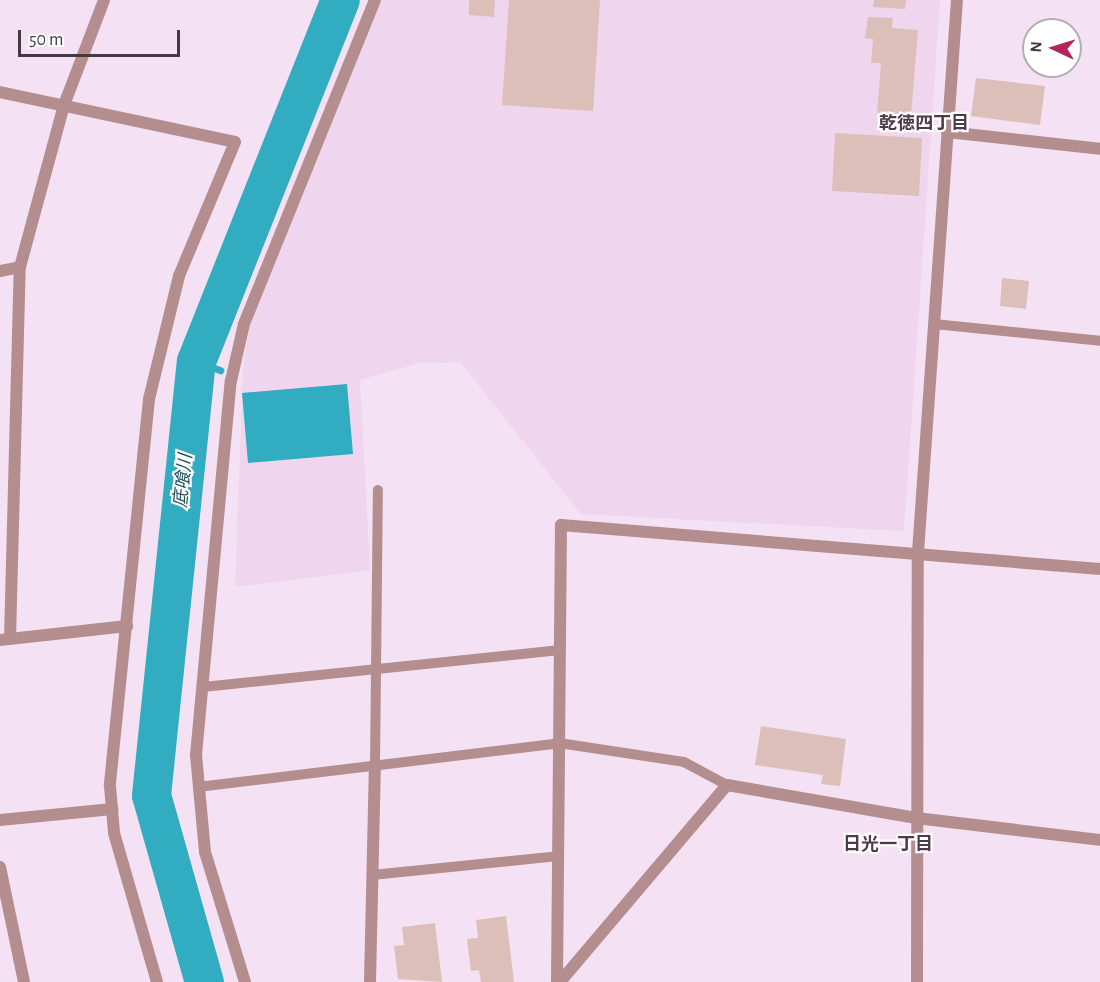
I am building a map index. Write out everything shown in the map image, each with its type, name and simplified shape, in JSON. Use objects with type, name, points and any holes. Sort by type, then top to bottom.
[{"type":"street","points":[[104,0],[64,105],[20,267],[5,640],[127,626]]},
{"type":"street","points":[[245,982],[205,852],[196,755],[231,381],[244,324],[375,0]]},
{"type":"street","points":[[917,982],[918,552],[957,0]]},
{"type":"street","points":[[0,92],[235,142],[179,276],[160,343],[149,399],[110,786],[114,833],[158,982]]},
{"type":"street","points":[[947,132],[1100,149]]},
{"type":"street","points":[[0,271],[20,267]]},
{"type":"street","points":[[558,982],[561,525],[918,552],[1100,569]]},
{"type":"street","points":[[370,982],[375,766]]},
{"type":"street","points":[[558,982],[727,785],[916,818],[1100,840]]},
{"type":"street","points":[[0,820],[112,809]]},
{"type":"street","points":[[0,867],[24,982]]},
{"type":"lane","points":[[934,324],[1100,340]]},
{"type":"lane","points":[[375,766],[378,490]]},
{"type":"lane","points":[[203,687],[560,650]]},
{"type":"lane","points":[[198,787],[559,743],[684,762],[727,785]]},
{"type":"lane","points":[[372,875],[558,856]]},
{"type":"shaded area","points":[[380,0],[940,0],[904,531],[581,514],[460,362],[419,363],[360,380],[370,570],[235,587],[243,369],[249,329]]},
{"type":"water","points":[[347,384],[353,454],[248,463],[242,393]]},
{"type":"building","points":[[469,0],[495,0],[494,17],[469,15]]},
{"type":"building","points":[[509,0],[600,0],[593,111],[502,105]]},
{"type":"building","points":[[874,0],[906,0],[905,9],[873,7]]},
{"type":"building","points":[[868,17],[893,18],[892,28],[918,30],[911,116],[877,114],[881,63],[871,63],[873,39],[865,38]]},
{"type":"building","points":[[976,78],[1045,86],[1040,125],[971,116]]},
{"type":"building","points":[[835,133],[922,138],[919,196],[832,191]]},
{"type":"building","points":[[1002,278],[1029,281],[1026,309],[1000,306]]},
{"type":"building","points":[[761,726],[846,739],[840,786],[821,784],[823,775],[755,765]]},
{"type":"building","points":[[506,916],[514,982],[481,982],[479,970],[471,971],[467,939],[478,938],[476,920]]},
{"type":"building","points":[[435,923],[442,982],[398,979],[394,946],[404,945],[402,927]]},
{"type":"waterway","name":"底喰川","points":[[204,982],[151,795],[196,361],[340,0]]},
{"type":"waterway","points":[[196,361],[220,370]]},
{"type":"district","name":"乾徳四丁目","points":[[924,124]]},
{"type":"district","name":"日光一丁目","points":[[888,845]]}]
